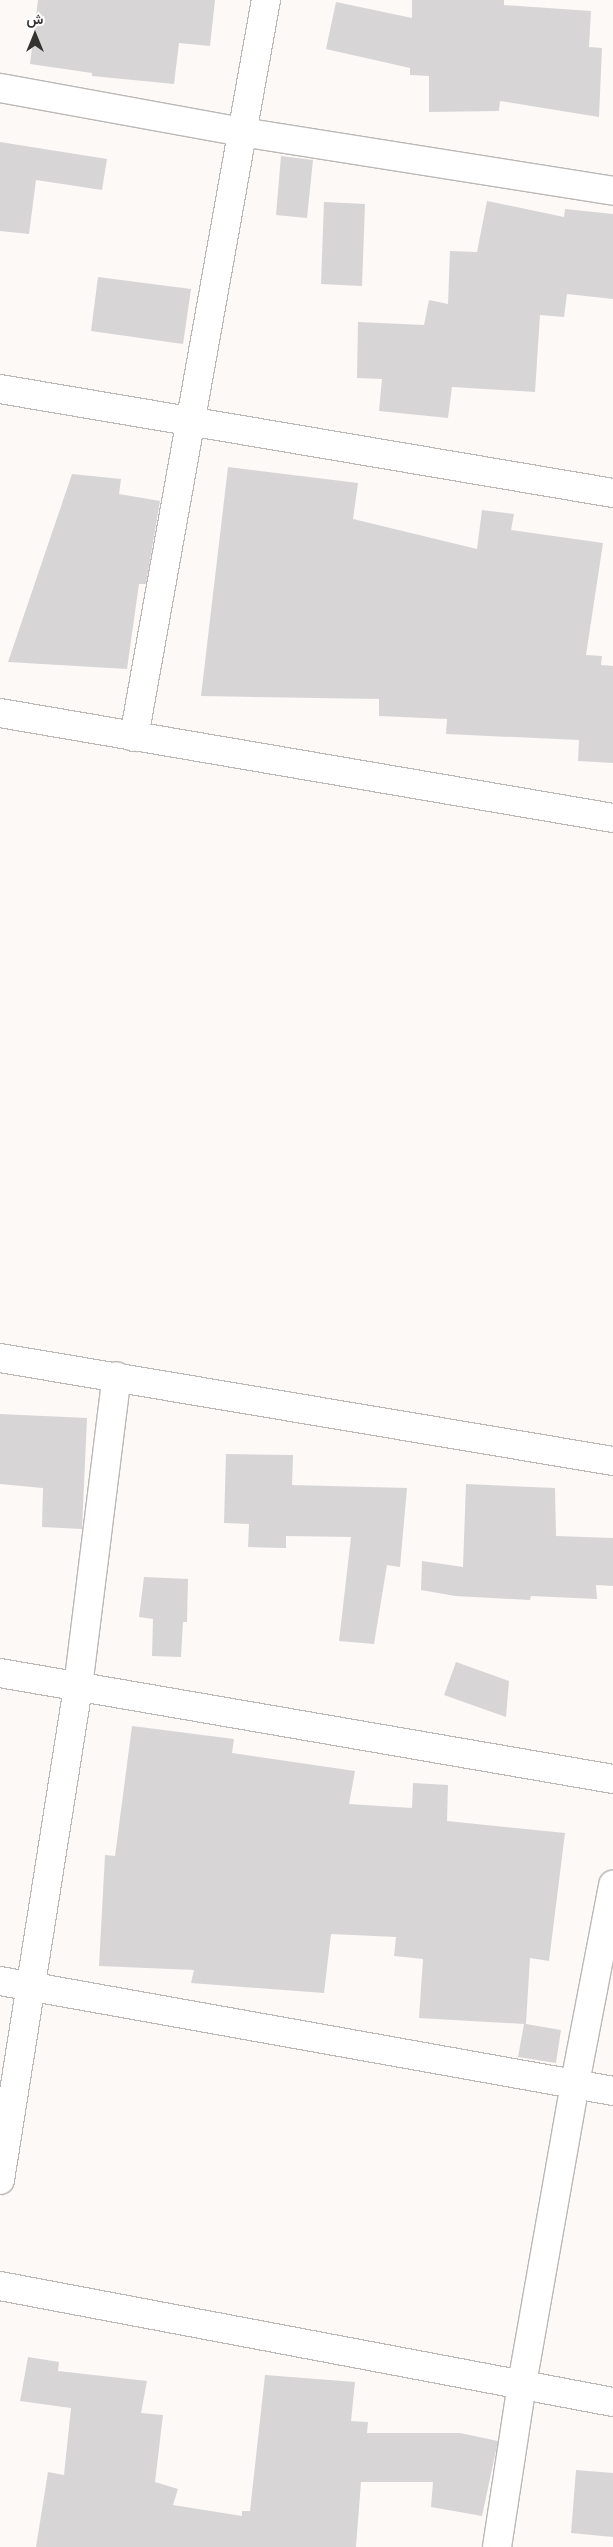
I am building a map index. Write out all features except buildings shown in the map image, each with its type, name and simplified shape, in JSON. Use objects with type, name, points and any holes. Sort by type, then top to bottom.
[{"type":"street","points":[[134,736],[188,422],[266,0]]},
{"type":"street","points":[[0,88],[242,132],[613,191]]},
{"type":"street","points":[[0,389],[613,493]]},
{"type":"street","points":[[0,713],[613,818]]},
{"type":"street","points":[[0,1358],[117,1376],[613,1461]]},
{"type":"street","points":[[0,2180],[78,1687],[117,1376]]},
{"type":"street","points":[[0,1673],[613,1779]]},
{"type":"street","points":[[497,2547],[522,2384],[574,2084],[613,1885]]},
{"type":"street","points":[[0,1982],[613,2091]]},
{"type":"street","points":[[0,2286],[613,2402]]}]
